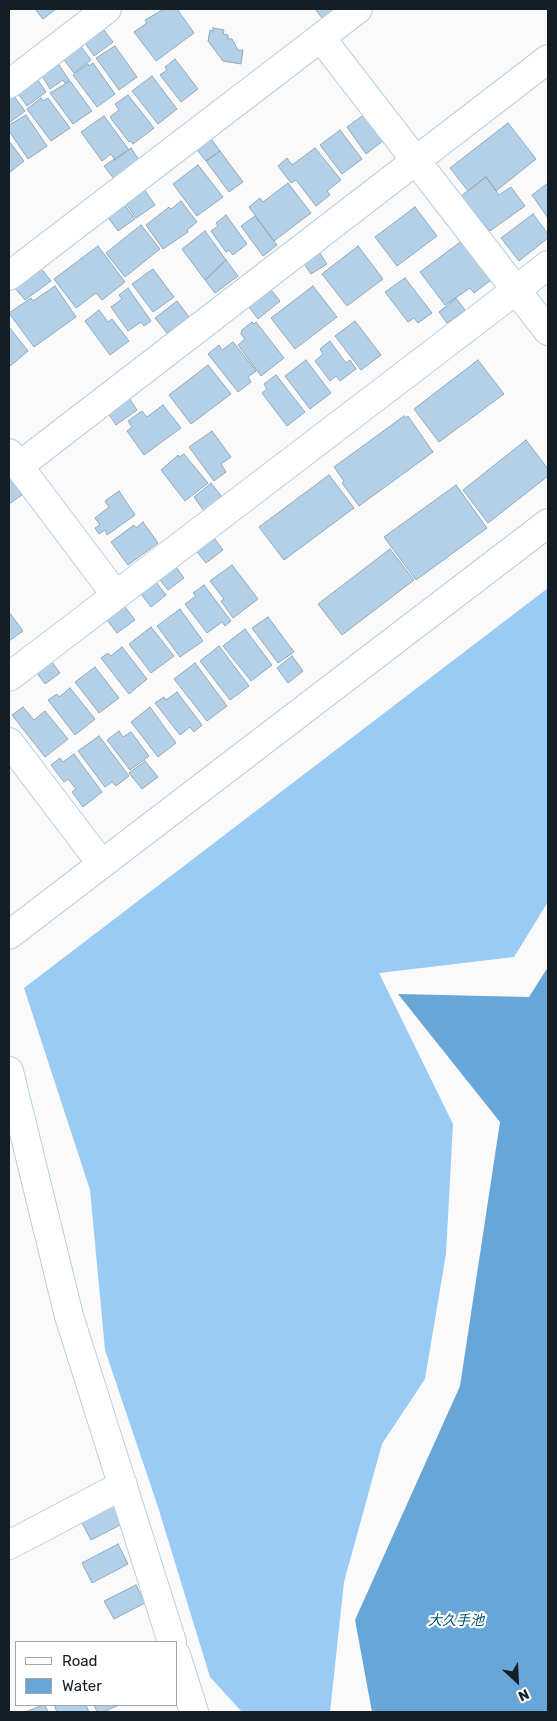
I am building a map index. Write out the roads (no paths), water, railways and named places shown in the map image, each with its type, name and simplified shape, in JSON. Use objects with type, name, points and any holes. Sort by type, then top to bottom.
[{"type":"street","points":[[9,84],[107,9]]},
{"type":"street","points":[[9,276],[358,9]]},
{"type":"street","points":[[321,38],[548,331]]},
{"type":"street","points":[[115,594],[14,460],[417,162],[548,60]]},
{"type":"street","points":[[9,677],[115,594],[548,265]]},
{"type":"street","points":[[9,935],[548,523]]},
{"type":"street","points":[[9,742],[101,863]]},
{"type":"street","points":[[9,1071],[69,1316],[172,1641]]},
{"type":"street","points":[[9,1545],[123,1485]]},
{"type":"street","points":[[178,1661],[194,1712]]},
{"type":"water","name":"大久手池","points":[[548,967],[548,1712],[372,1712],[355,1620],[460,1386],[500,1122],[398,994],[529,997]]}]
